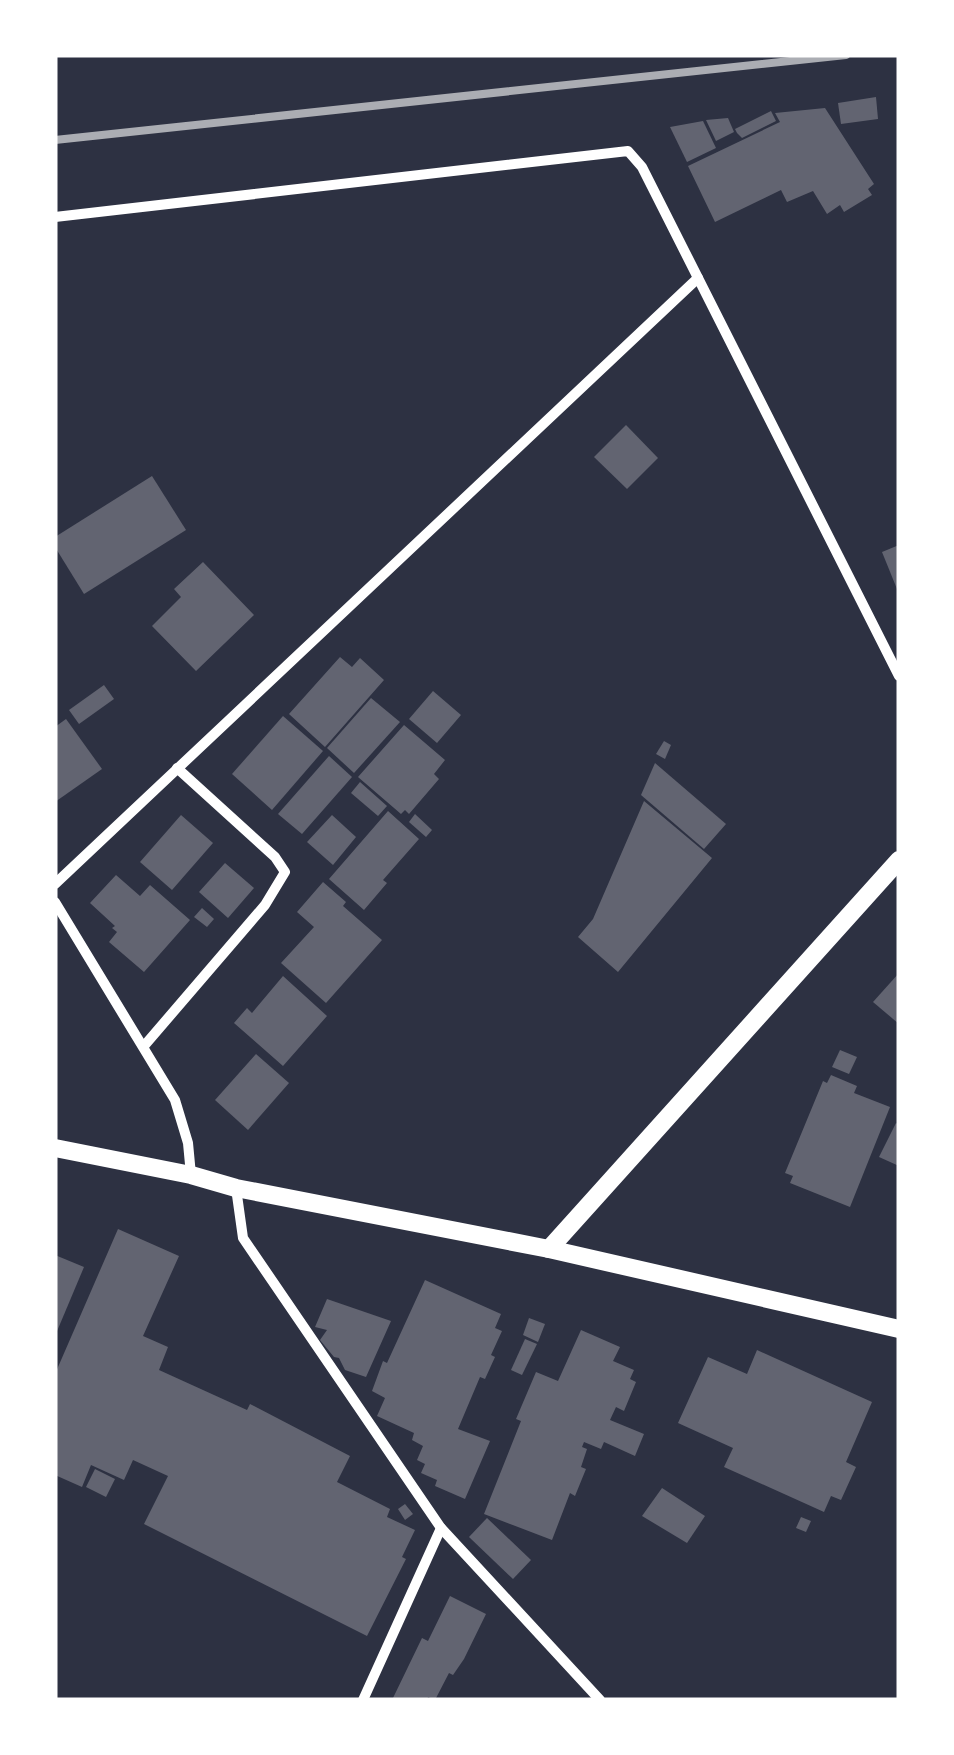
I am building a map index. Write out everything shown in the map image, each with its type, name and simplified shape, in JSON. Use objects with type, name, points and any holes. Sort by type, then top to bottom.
[{"type":"street","points":[[55,217],[628,151],[642,167],[899,676]]},
{"type":"street","points":[[55,884],[698,278]]},
{"type":"street","points":[[144,1046],[265,906],[285,872],[276,858],[177,768]]},
{"type":"street","points":[[548,1249],[899,860]]},
{"type":"street","points":[[55,902],[175,1100],[188,1142],[191,1176]]},
{"type":"street","points":[[55,1148],[548,1249],[899,1328]]},
{"type":"street","points":[[236,1188],[243,1238],[441,1528],[600,1700]]},
{"type":"street","points":[[363,1700],[441,1528]]},
{"type":"building","points":[[876,97],[878,119],[841,124],[838,103]]},
{"type":"building","points":[[825,108],[874,184],[868,189],[872,195],[844,212],[840,205],[827,214],[813,191],[787,202],[781,190],[715,222],[688,166],[780,122],[775,113]]},
{"type":"building","points":[[771,111],[776,121],[742,138],[737,133],[735,129]]},
{"type":"building","points":[[728,118],[734,132],[716,141],[706,120]]},
{"type":"building","points":[[703,121],[716,148],[687,162],[670,127]]},
{"type":"building","points":[[626,425],[658,458],[627,489],[594,457]]},
{"type":"building","points":[[152,476],[186,530],[84,594],[55,547],[55,537]]},
{"type":"building","points":[[899,545],[899,594],[882,552]]},
{"type":"building","points":[[203,562],[254,615],[196,671],[152,626],[181,597],[174,589]]},
{"type":"building","points":[[340,657],[352,667],[360,658],[384,680],[325,747],[289,714]]},
{"type":"building","points":[[104,685],[114,699],[79,724],[69,710]]},
{"type":"building","points":[[433,691],[461,715],[437,743],[409,719]]},
{"type":"building","points":[[371,698],[400,722],[354,773],[327,748]]},
{"type":"building","points":[[283,716],[323,751],[272,810],[232,774]]},
{"type":"building","points":[[66,719],[102,769],[55,802],[55,727]]},
{"type":"building","points":[[404,725],[445,760],[434,774],[439,779],[409,814],[405,810],[401,814],[358,777]]},
{"type":"building","points":[[664,741],[671,745],[665,759],[656,754]]},
{"type":"building","points":[[329,756],[352,777],[302,834],[278,814]]},
{"type":"building","points":[[655,763],[726,824],[704,849],[641,795]]},
{"type":"building","points":[[360,782],[387,806],[378,816],[351,793]]},
{"type":"building","points":[[644,801],[712,858],[618,972],[578,937],[593,919]]},
{"type":"building","points":[[388,811],[419,839],[383,880],[387,883],[364,910],[329,879]]},
{"type":"building","points":[[415,814],[432,830],[426,837],[409,822]]},
{"type":"building","points":[[181,815],[213,843],[172,890],[140,862]]},
{"type":"building","points":[[332,815],[356,837],[333,865],[307,842]]},
{"type":"building","points":[[225,863],[254,888],[228,918],[199,892]]},
{"type":"building","points":[[116,875],[140,896],[150,885],[190,920],[144,972],[109,942],[117,932],[112,928],[115,926],[90,903]]},
{"type":"building","points":[[323,882],[346,902],[343,906],[382,940],[326,1003],[281,963],[314,927],[297,912]]},
{"type":"building","points":[[202,908],[214,919],[207,927],[194,917]]},
{"type":"building","points":[[899,973],[899,1024],[873,1002]]},
{"type":"building","points":[[283,976],[327,1016],[283,1066],[234,1023],[247,1008],[252,1013]]},
{"type":"building","points":[[840,1050],[857,1057],[849,1074],[832,1067]]},
{"type":"building","points":[[256,1054],[289,1083],[248,1130],[215,1100]]},
{"type":"building","points":[[831,1075],[857,1086],[854,1093],[890,1107],[850,1207],[790,1183],[793,1176],[785,1173],[823,1081],[827,1083]]},
{"type":"building","points":[[896,1123],[899,1125],[899,1166],[879,1157]]},
{"type":"building","points":[[118,1229],[179,1256],[143,1336],[168,1347],[159,1370],[247,1410],[250,1404],[350,1456],[337,1482],[390,1509],[387,1517],[415,1530],[402,1557],[406,1559],[367,1636],[144,1524],[168,1476],[133,1460],[124,1480],[91,1465],[82,1487],[55,1475],[55,1374]]},
{"type":"building","points":[[55,1255],[84,1267],[55,1336]]},
{"type":"building","points":[[425,1280],[501,1314],[495,1328],[502,1331],[491,1355],[495,1357],[485,1379],[480,1377],[458,1429],[490,1441],[465,1499],[435,1486],[437,1480],[421,1473],[425,1464],[417,1460],[423,1446],[412,1440],[414,1433],[377,1416],[385,1398],[372,1391]]},
{"type":"building","points":[[327,1299],[391,1321],[366,1377],[345,1370],[339,1358],[320,1340],[327,1330],[315,1327]]},
{"type":"building","points":[[529,1318],[545,1324],[538,1342],[523,1335]]},
{"type":"building","points":[[581,1330],[620,1347],[613,1361],[634,1370],[630,1379],[636,1382],[624,1411],[616,1407],[610,1420],[644,1434],[635,1456],[604,1442],[601,1449],[584,1442],[582,1447],[587,1449],[581,1467],[586,1469],[575,1496],[570,1493],[552,1540],[484,1514],[536,1372],[558,1381]]},
{"type":"building","points":[[525,1339],[537,1344],[522,1375],[511,1370]]},
{"type":"building","points":[[757,1350],[872,1402],[846,1462],[856,1467],[841,1500],[831,1496],[824,1512],[724,1467],[733,1448],[678,1423],[708,1357],[747,1374]]},
{"type":"building","points":[[95,1469],[115,1479],[106,1497],[86,1487]]},
{"type":"building","points":[[662,1488],[705,1516],[687,1543],[642,1516]]},
{"type":"building","points":[[405,1504],[413,1514],[405,1520],[398,1509]]},
{"type":"building","points":[[801,1517],[811,1521],[806,1532],[796,1528]]},
{"type":"building","points":[[487,1518],[531,1560],[513,1579],[469,1537]]},
{"type":"building","points":[[450,1596],[486,1614],[464,1659],[453,1675],[449,1673],[435,1700],[393,1698],[422,1638],[428,1641]]},
{"type":"railway","points":[[55,140],[846,55]]}]
